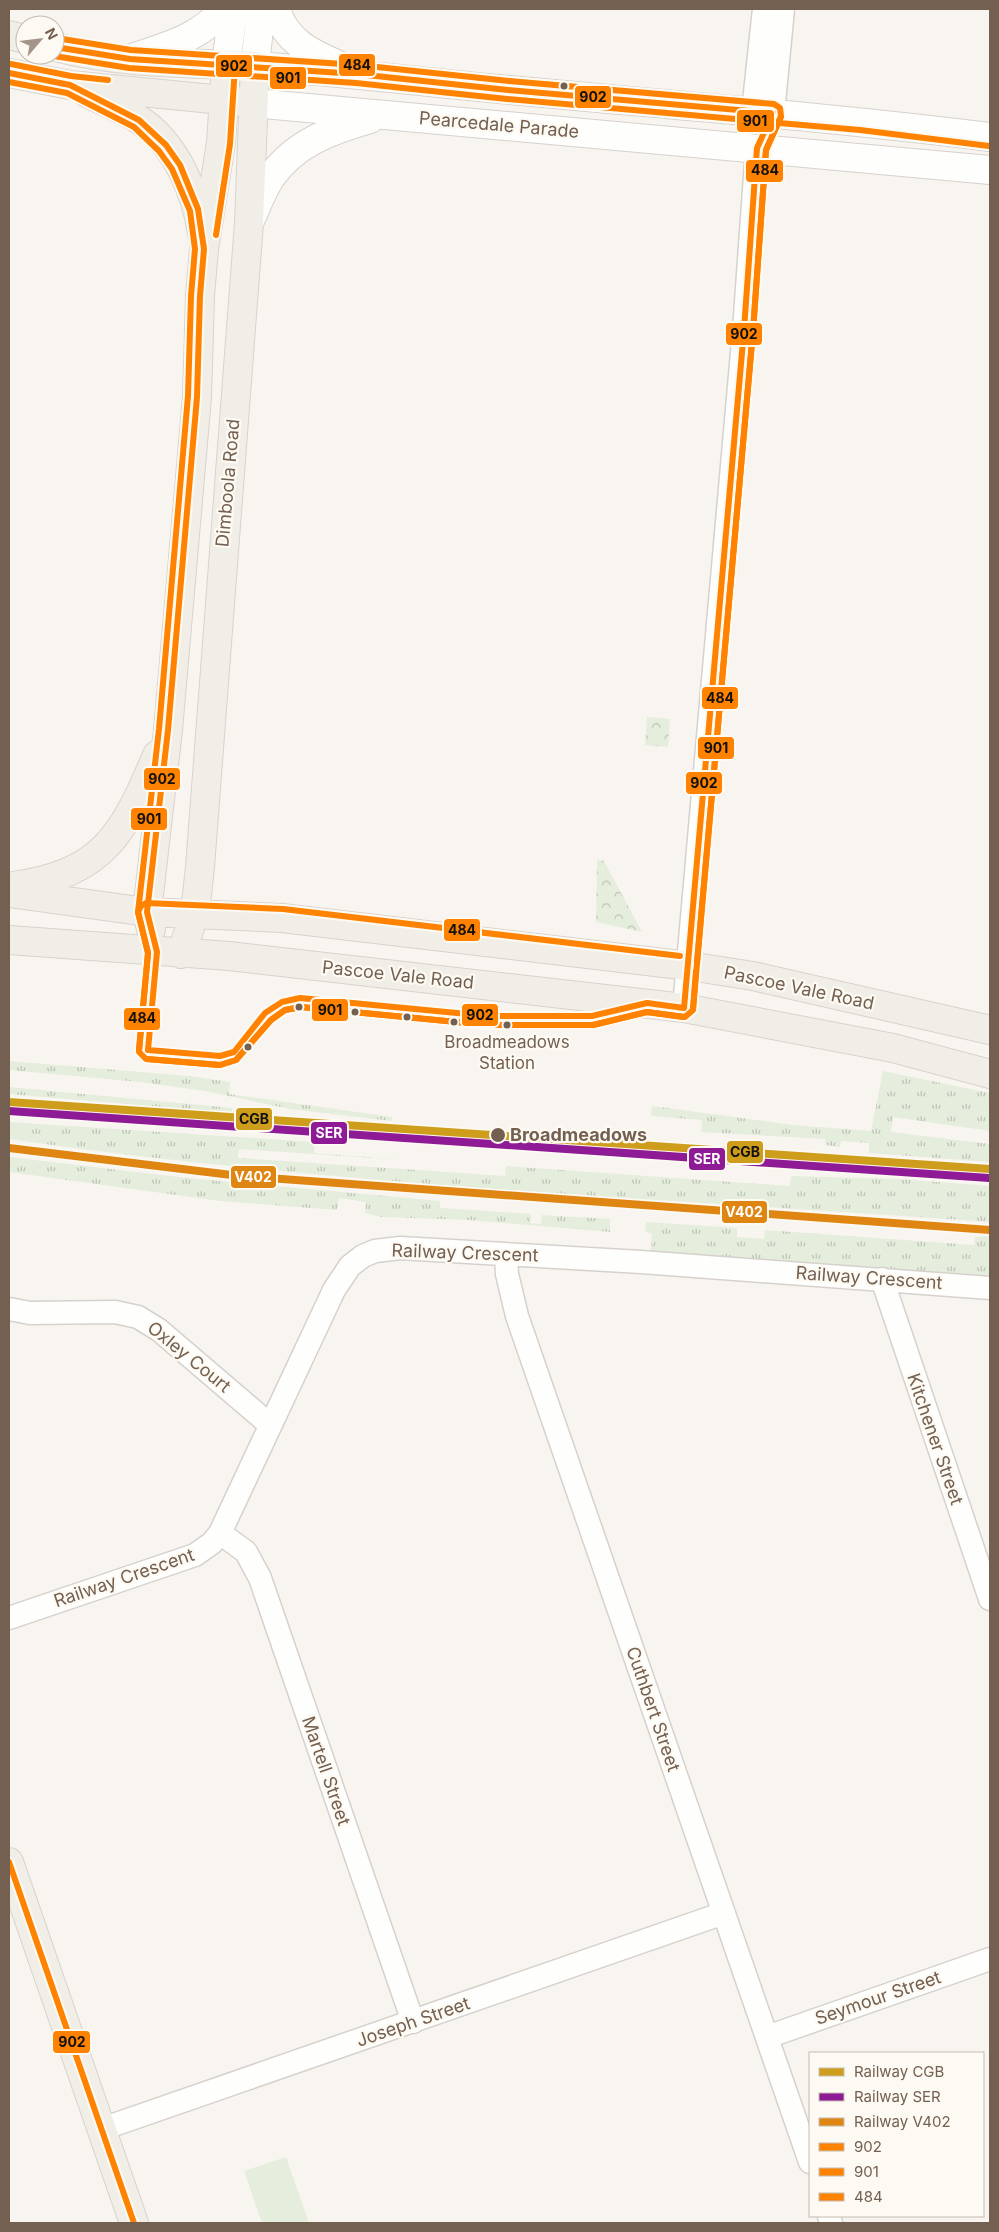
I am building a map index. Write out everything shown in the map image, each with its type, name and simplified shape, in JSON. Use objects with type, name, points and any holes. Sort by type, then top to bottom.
[{"type":"main road","name":"Pearcedale Parade","points":[[65,49],[130,59],[255,66]]},
{"type":"main road","points":[[169,953],[147,912],[168,730],[197,397],[200,296],[204,249],[220,152],[226,65]]},
{"type":"main road","name":"Dimboola Road","points":[[169,953],[195,913],[249,223],[255,66]]},
{"type":"main road","name":"Pearcedale Parade","points":[[9,73],[70,85],[224,102],[253,103]]},
{"type":"main road","points":[[70,85],[140,120],[166,145],[180,165],[192,191],[198,209],[204,249]]},
{"type":"main road","points":[[9,886],[58,877],[82,866],[100,854],[123,824],[147,779],[168,730]]},
{"type":"main road","name":"Pascoe Vale Road","points":[[9,893],[147,912],[282,918],[689,966],[753,976],[990,1030]]},
{"type":"main road","name":"Pascoe Vale Road","points":[[9,940],[229,956],[684,1008],[893,1048],[990,1074]]},
{"type":"main road","points":[[9,1862],[134,2223]]},
{"type":"street","points":[[130,59],[186,38],[206,27],[223,9]]},
{"type":"street","points":[[226,65],[233,9]]},
{"type":"street","name":"Dimboola Road","points":[[255,66],[261,9]]},
{"type":"street","points":[[276,9],[283,26],[301,47],[358,74]]},
{"type":"street","points":[[763,112],[764,9]]},
{"type":"street","points":[[684,1008],[744,330],[757,148],[783,9]]},
{"type":"street","name":"Pearcedale Parade","points":[[255,66],[763,112],[990,137]]},
{"type":"street","name":"Pearcedale Parade","points":[[253,103],[990,170]]},
{"type":"street","points":[[249,223],[270,178],[284,161],[297,150],[315,137],[386,115]]},
{"type":"street","name":"Railway Crescent","points":[[9,1618],[194,1555],[212,1543],[220,1533],[269,1424],[334,1290],[350,1266],[363,1256],[375,1251],[400,1248],[506,1254],[990,1288]]},
{"type":"street","name":"Cuthbert Street","points":[[506,1254],[507,1274],[517,1316],[809,2159]]},
{"type":"street","name":"Kitchener Street","points":[[882,1279],[990,1599]]},
{"type":"street","name":"Oxley Court","points":[[9,1309],[30,1313],[116,1312],[138,1317],[159,1330],[269,1424]]},
{"type":"street","name":"Martell Street","points":[[220,1533],[242,1548],[251,1558],[260,1578],[413,2022]]},
{"type":"street","name":"Joseph Street","points":[[102,2129],[724,1913]]},
{"type":"street","name":"Seymour Street","points":[[767,2037],[990,1959]]},
{"type":"green space","points":[[647,717],[670,719],[668,747],[645,745]]},
{"type":"green space","points":[[597,859],[604,861],[642,932],[596,922]]},
{"type":"green space","points":[[9,1061],[189,1076],[230,1082],[229,1094],[392,1117],[392,1121],[290,1109],[205,1091],[140,1082],[9,1070]]},
{"type":"green space","points":[[883,1071],[990,1093],[990,1131],[893,1117],[891,1132],[990,1144],[990,1162],[869,1153],[869,1143],[841,1141],[840,1147],[825,1145],[825,1139],[701,1132],[702,1120],[651,1116],[652,1106],[793,1125],[871,1131]]},
{"type":"green space","points":[[9,1087],[232,1108],[232,1113],[9,1094]]},
{"type":"green space","points":[[9,1122],[315,1142],[314,1153],[419,1161],[239,1149],[238,1158],[505,1176],[506,1166],[790,1186],[791,1176],[900,1179],[990,1186],[990,1222],[376,1180],[253,1168],[9,1139]]},
{"type":"green space","points":[[9,1157],[187,1178],[440,1201],[440,1208],[531,1214],[530,1223],[541,1224],[542,1215],[610,1219],[610,1232],[470,1220],[381,1217],[365,1213],[366,1202],[339,1198],[337,1210],[220,1201],[9,1172]]},
{"type":"green space","points":[[646,1222],[737,1228],[737,1237],[764,1239],[765,1230],[974,1245],[975,1237],[990,1236],[990,1277],[651,1251],[652,1234],[645,1231]]},
{"type":"green space","points":[[286,2157],[309,2223],[262,2223],[244,2171]]},
{"type":"rail line","name":"CGB","points":[[9,1102],[990,1169]]},
{"type":"rail line","name":"SER","points":[[9,1111],[989,1178]]},
{"type":"rail line","name":"V402","points":[[9,1148],[240,1176],[990,1230]]},
{"type":"transit line","name":"484","points":[[65,39],[131,50],[358,65],[509,81],[774,104],[780,108],[781,116],[766,150],[753,331],[697,962]]},
{"type":"transit line","name":"902","points":[[65,49],[130,59],[357,74],[508,90],[773,113]]},
{"type":"transit line","name":"901","points":[[65,58],[129,68],[356,83],[507,99],[860,130],[989,146]]},
{"type":"transit line","name":"484","points":[[11,64],[71,76],[108,80]]},
{"type":"transit line","name":"901","points":[[216,235],[230,144],[235,66]]},
{"type":"transit line","name":"902","points":[[9,73],[70,85],[139,120],[166,145],[180,165],[198,209],[204,249],[200,296],[197,397],[168,730],[147,912],[157,952],[148,1050]]},
{"type":"transit line","name":"901","points":[[9,82],[67,93],[134,127],[159,151],[172,169],[190,211],[195,249],[191,296],[188,396],[159,729],[138,912],[148,953],[139,1049]]},
{"type":"transit line","name":"902","points":[[684,1008],[744,330],[757,148],[773,113]]},
{"type":"transit line","name":"901","points":[[693,1009],[753,331],[766,150],[781,117]]},
{"type":"transit line","name":"484","points":[[680,956],[283,909],[146,903],[141,906],[138,912],[148,953],[139,1052],[146,1059],[220,1065],[236,1060],[271,1020],[285,1010],[301,1007],[488,1025],[593,1025],[647,1012],[685,1017],[693,1010],[696,971]]},
{"type":"transit line","name":"902","points":[[148,1050],[220,1056],[234,1052],[265,1013],[282,1002],[300,998],[488,1016],[592,1016],[647,1003],[684,1008]]},
{"type":"transit line","name":"901","points":[[147,1059],[220,1065],[236,1060],[271,1020],[285,1010],[301,1007],[488,1025],[593,1025],[647,1012],[683,1017]]},
{"type":"transit line","name":"902","points":[[9,1862],[134,2223]]},
{"type":"place","name":"Broadmeadows Station","points":[[507,1025]]},
{"type":"place","name":"Broadmeadows","points":[[498,1135]]}]
